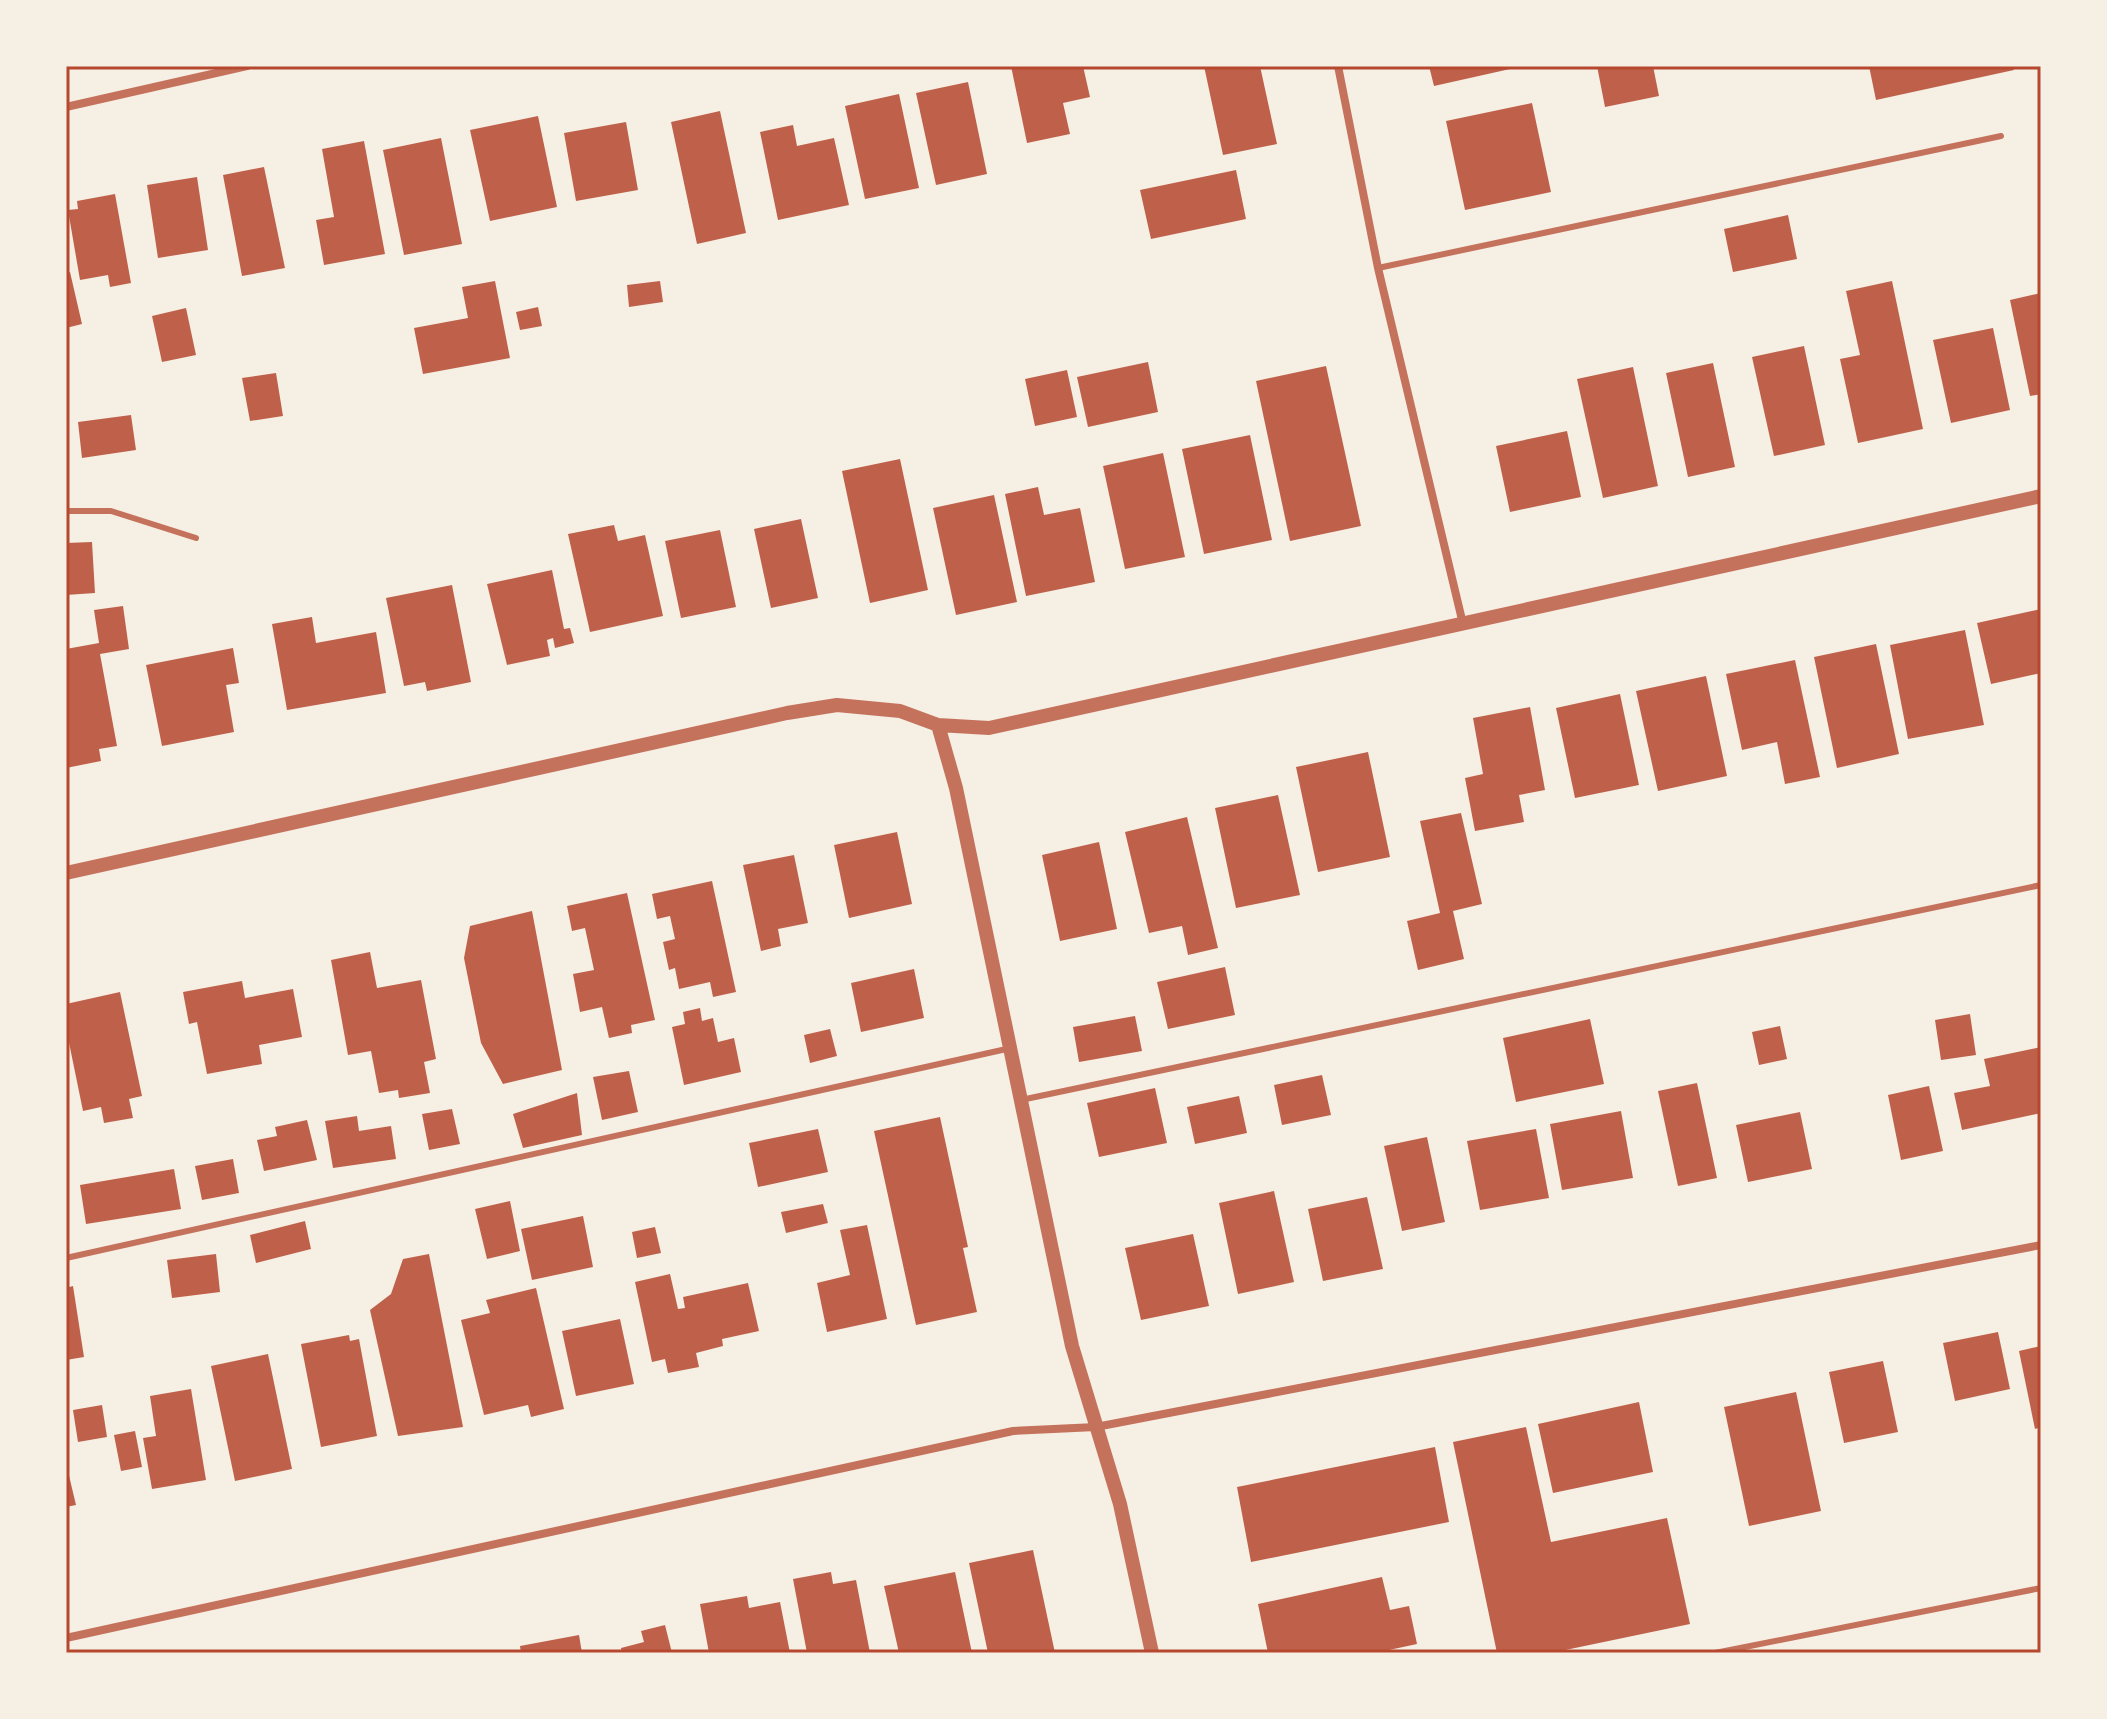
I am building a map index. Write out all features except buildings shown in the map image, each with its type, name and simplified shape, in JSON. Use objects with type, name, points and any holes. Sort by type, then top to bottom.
[{"type":"street","points":[[66,107],[247,66]]},
{"type":"street","points":[[1338,66],[1378,268],[1463,624]]},
{"type":"street","points":[[66,873],[787,713],[837,705],[900,711],[938,725],[989,728],[2041,496]]},
{"type":"street","points":[[938,725],[956,788],[1072,1346],[1120,1504],[1152,1653]]},
{"type":"street","points":[[66,1638],[1013,1431],[1096,1427],[2041,1245]]},
{"type":"lane","points":[[1378,268],[2001,136]]},
{"type":"lane","points":[[66,511],[111,511],[196,538]]},
{"type":"lane","points":[[1021,1100],[2041,885]]},
{"type":"lane","points":[[66,1258],[1012,1048]]},
{"type":"lane","points":[[1715,1653],[2041,1588]]}]
